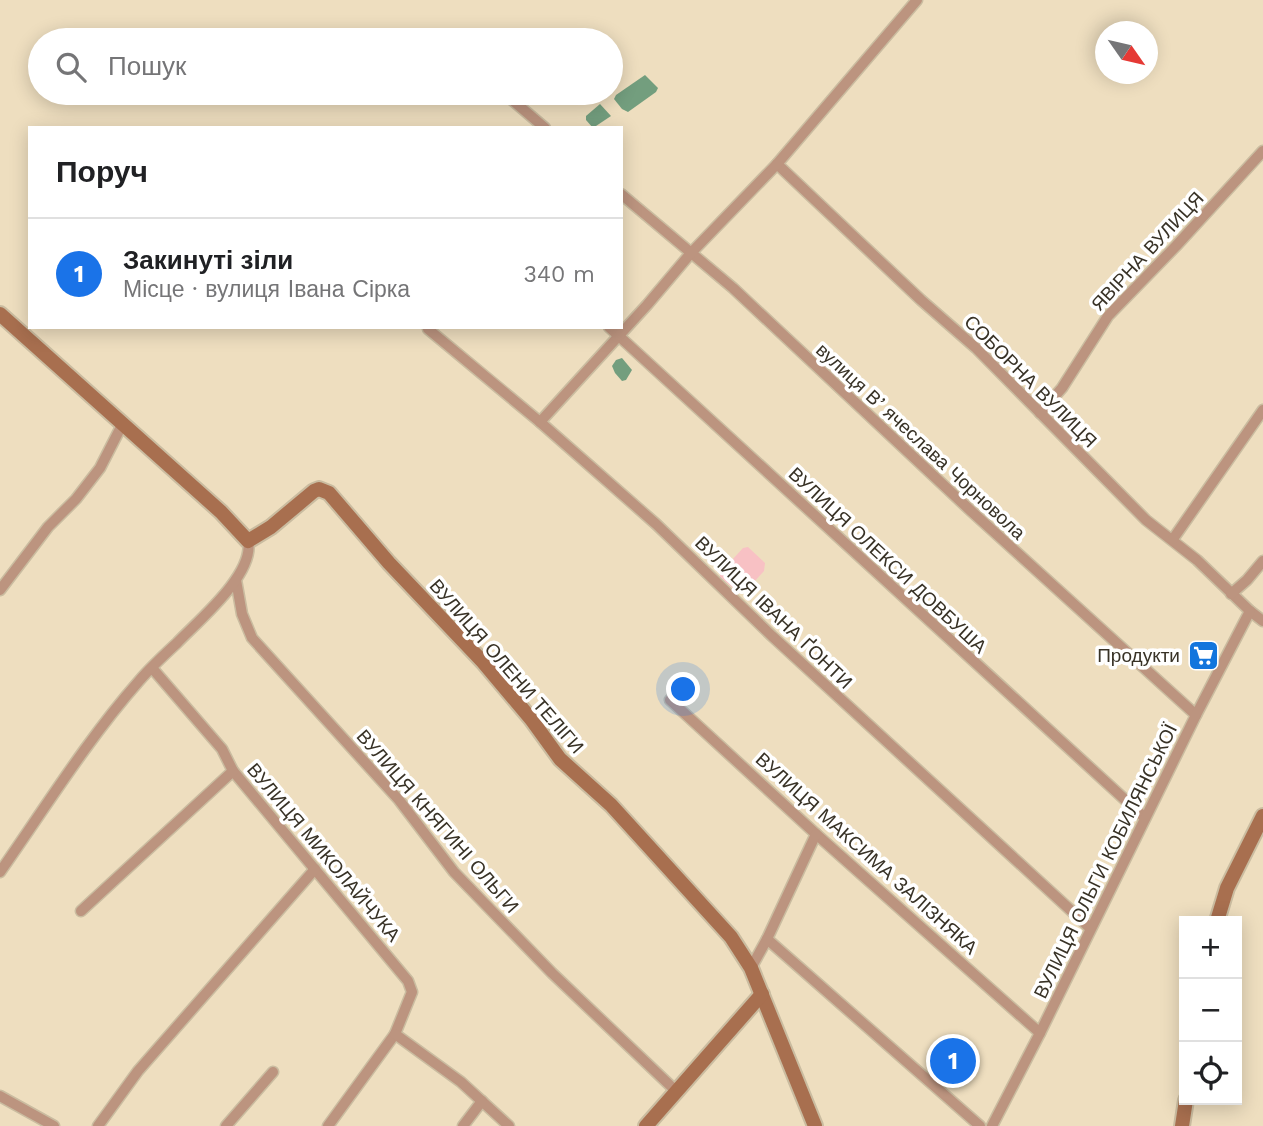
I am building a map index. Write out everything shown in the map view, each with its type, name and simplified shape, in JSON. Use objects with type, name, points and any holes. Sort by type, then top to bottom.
[{"type":"street","points":[[540,422],[620,336],[691,253],[777,164],[917,0]]},
{"type":"street","points":[[519,105],[543,126]]},
{"type":"street","name":"ЯВІРНА ВУЛИЦЯ","points":[[1040,413],[1062,388],[1108,316],[1263,151]]},
{"type":"street","name":"СОБОРНА ВУЛИЦЯ","points":[[777,164],[976,348],[1146,520],[1173,540],[1263,621]]},
{"type":"street","name":"вулиця Вʼячеслава Чорновола","points":[[623,196],[733,288],[960,501],[1196,715]]},
{"type":"street","points":[[0,314],[221,512],[246,539],[250,548],[236,580],[108,717],[0,872]]},
{"type":"street","name":"ВУЛИЦЯ ІВАНА ҐОНТИ","points":[[428,329],[540,422],[656,524],[781,644],[1090,928]]},
{"type":"street","name":"ВУЛИЦЯ ОЛЕКСИ ДОВБУША","points":[[611,329],[1145,818]]},
{"type":"street","points":[[1173,540],[1263,410]]},
{"type":"street","points":[[0,590],[48,527],[76,499],[100,468],[122,425]]},
{"type":"street","name":"ВУЛИЦЯ ОЛЕНИ ТЕЛІГИ","points":[[246,539],[265,532],[314,491],[319,489],[329,493],[388,563],[483,662],[531,719],[560,759],[599,792],[731,937],[751,968],[815,1126]]},
{"type":"street","points":[[1231,594],[1263,561]]},
{"type":"street","name":"ВУЛИЦЯ КНЯГИНІ ОЛЬГИ","points":[[236,580],[242,614],[252,638],[399,800],[454,872],[552,973],[677,1092]]},
{"type":"street","name":"ВУЛИЦЯ ОЛЬГИ КОБИЛЯНСЬКОЇ","points":[[992,1126],[1250,611]]},
{"type":"street","name":"ВУЛИЦЯ МИКОЛАЙЧУКА","points":[[152,668],[222,749],[233,771],[408,981],[412,992],[395,1034],[328,1126]]},
{"type":"street","name":"ВУЛИЦЯ МАКСИМА ЗАЛІЗНЯКА","points":[[670,700],[1040,1033]]},
{"type":"street","points":[[81,911],[233,771]]},
{"type":"street","points":[[1219,916],[1227,888],[1263,816]]},
{"type":"street","points":[[751,968],[816,834]]},
{"type":"street","points":[[98,1126],[138,1071],[315,869]]},
{"type":"street","points":[[767,939],[980,1126]]},
{"type":"street","points":[[646,1126],[762,993]]},
{"type":"street","points":[[395,1034],[461,1082],[509,1126]]},
{"type":"street","points":[[226,1126],[273,1072]]},
{"type":"street","points":[[0,1096],[54,1126]]},
{"type":"street","points":[[463,1126],[482,1101]]},
{"type":"street","points":[[1182,1126],[1185,1105]]},
{"type":"shaded area","points":[[645,75],[658,88],[628,112],[619,105],[623,105],[623,90]]},
{"type":"shaded area","points":[[601,105],[611,116],[596,126],[591,126],[586,116]]},
{"type":"shaded area","points":[[622,358],[632,370],[626,380],[622,381],[612,366],[616,360]]},
{"type":"shaded area","points":[[748,547],[765,563],[764,571],[744,593],[739,593],[720,577],[720,573],[743,548]]},
{"type":"place","name":"Продукти","points":[[1203,655]]},
{"type":"place","name":"Закинуті зіли","points":[[953,1061]]}]
